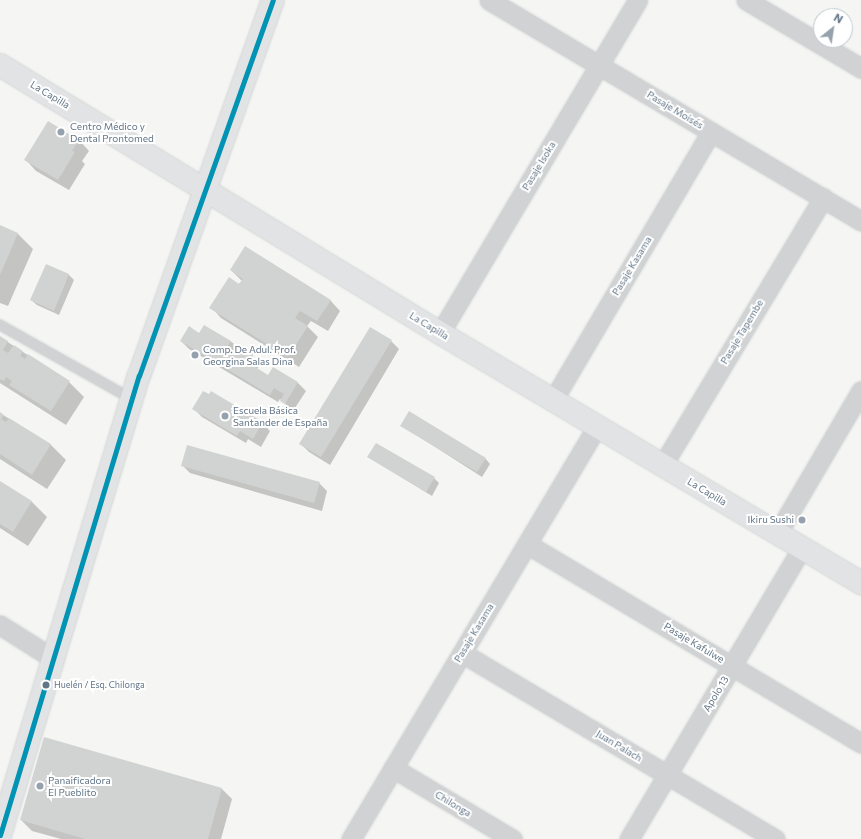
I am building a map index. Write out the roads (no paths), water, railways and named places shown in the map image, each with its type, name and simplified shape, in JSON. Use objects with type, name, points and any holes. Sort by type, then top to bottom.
[{"type":"street","points":[[0,835],[132,399],[273,0]]},
{"type":"street","name":"Pasaje Moisés","points":[[489,0],[861,221]]},
{"type":"street","name":"Pasaje Isoka","points":[[440,333],[638,0]]},
{"type":"street","points":[[746,0],[861,68]]},
{"type":"street","name":"La Capilla","points":[[0,65],[440,333],[861,583]]},
{"type":"street","name":"Pasaje Kasama","points":[[553,400],[711,132]]},
{"type":"street","name":"Pasaje Tapembe","points":[[662,466],[823,198]]},
{"type":"street","points":[[777,534],[861,392]]},
{"type":"street","name":"Pasaje Kasama","points":[[351,839],[597,426]]},
{"type":"street","name":"Pasaje Kafulwe","points":[[527,544],[861,743]]},
{"type":"street","name":"Apolo 13","points":[[630,839],[802,548]]},
{"type":"street","points":[[0,625],[54,659]]},
{"type":"street","name":"Juan Palach","points":[[462,653],[775,839]]},
{"type":"street","name":"Chilonga","points":[[393,768],[512,839]]},
{"type":"lane","points":[[0,325],[132,399]]},
{"type":"place","name":"Centro Médico y Dental Prontomed","points":[[61,132]]},
{"type":"place","name":"Comp. De Adul. Prof. Georgina Salas Dina","points":[[195,355]]},
{"type":"place","name":"Escuela Básica Santander de España","points":[[225,416]]},
{"type":"place","name":"Ikiru Sushi","points":[[802,520]]},
{"type":"place","name":"Huelén / Esq. Chilonga","points":[[46,685]]},
{"type":"place","name":"Panaificadora El Pueblito","points":[[40,786]]}]
